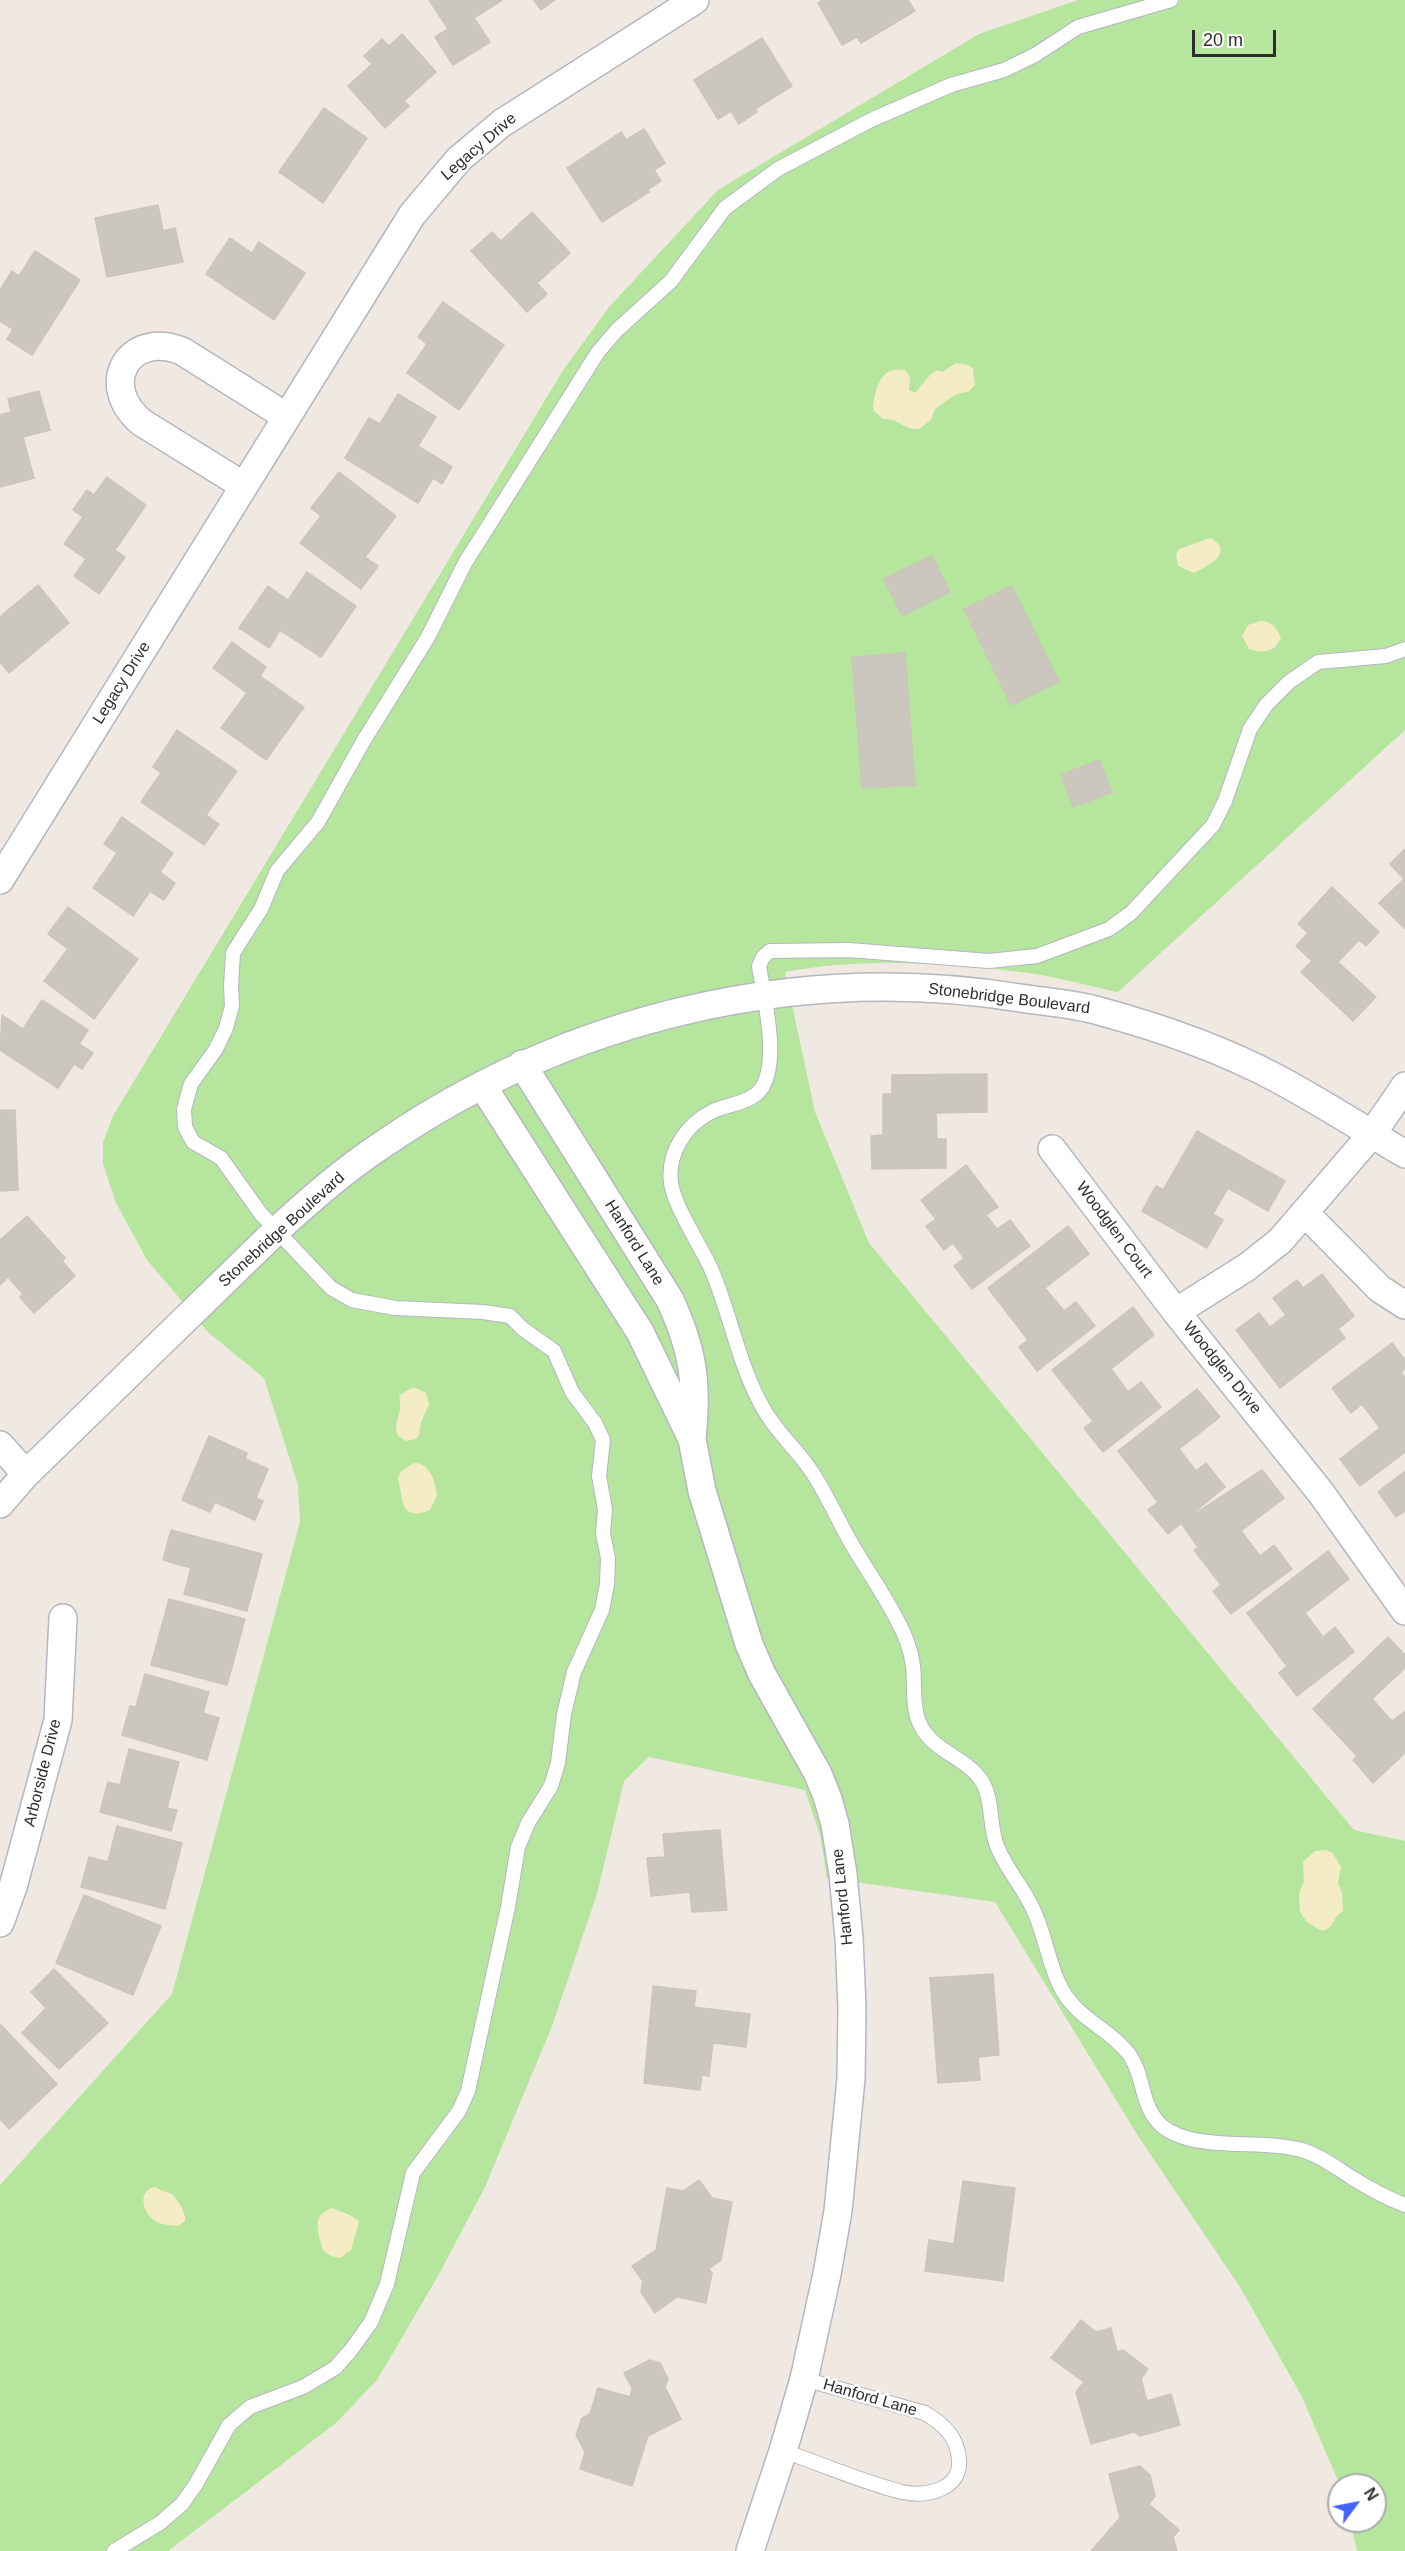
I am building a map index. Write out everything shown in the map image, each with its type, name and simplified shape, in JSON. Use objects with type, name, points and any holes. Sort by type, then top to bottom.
[{"type":"street","name":"Legacy Drive","points":[[0,880],[412,215],[459,159],[502,123],[695,0]]},
{"type":"street","points":[[244,486],[141,422],[128,410],[121,396],[119,379],[125,364],[136,353],[151,346],[166,345],[182,351],[286,417]]},
{"type":"street","name":"Stonebridge Boulevard","points":[[0,1504],[26,1474],[277,1230],[313,1197],[379,1146],[415,1123],[522,1064],[607,1032],[662,1015],[763,996],[856,987],[927,988],[987,993],[1098,1011],[1239,1060],[1277,1078],[1405,1154]]},
{"type":"street","name":"Hanford Lane","points":[[522,1064],[670,1300],[685,1333],[692,1358],[696,1404],[692,1439]]},
{"type":"street","name":"Hanford Lane","points":[[482,1085],[640,1332],[692,1439],[702,1491],[749,1644],[762,1674],[818,1774],[835,1824],[843,1874],[852,2007],[851,2079],[846,2143],[838,2211],[827,2274],[804,2379],[750,2551]]},
{"type":"street","name":"Woodglen Drive","points":[[1405,1086],[1372,1134],[1306,1214],[1280,1241],[1247,1267],[1176,1312],[1321,1493],[1405,1611]]},
{"type":"street","name":"Woodglen Court","points":[[1052,1149],[1176,1312]]},
{"type":"street","points":[[1306,1214],[1380,1288],[1405,1305]]},
{"type":"street","points":[[0,1444],[26,1474]]},
{"type":"street","name":"Arborside Drive","points":[[0,1923],[13,1887],[58,1720],[63,1618]]},
{"type":"lane","points":[[114,2551],[160,2523],[182,2504],[237,2417],[250,2407],[303,2387],[335,2367],[371,2322],[387,2284],[413,2173],[459,2111],[468,2091],[508,1907],[518,1847],[528,1823],[551,1786],[558,1763],[564,1714],[574,1672],[602,1610],[607,1584],[608,1558],[603,1534],[605,1509],[599,1476],[603,1440],[595,1422],[572,1392],[554,1351],[523,1329],[510,1316],[483,1312],[395,1308],[352,1300],[331,1288],[261,1214],[221,1158],[193,1143],[185,1127],[184,1109],[191,1084],[216,1049],[226,1028],[232,1006],[233,953],[261,909],[277,871],[318,822],[364,740],[428,637],[465,563],[598,352],[617,330],[671,281],[724,208],[778,169],[871,120],[951,86],[1004,70],[1035,55],[1078,27],[1171,0]]},
{"type":"lane","points":[[1405,649],[1386,656],[1318,663],[1289,682],[1266,705],[1250,729],[1225,801],[1213,825],[1131,913],[1109,929],[1037,956],[989,961],[849,950],[770,951],[763,957],[759,966],[770,1045],[768,1073],[764,1085],[754,1097],[711,1112],[680,1139],[672,1159],[670,1181],[675,1199],[704,1254],[721,1294],[751,1385],[761,1406],[774,1427],[801,1455],[897,1619],[908,1643],[913,1665],[915,1706],[919,1724],[939,1748],[974,1772],[982,1782],[987,1793],[995,1843],[1032,1905],[1061,1988],[1072,2005],[1086,2020],[1116,2041],[1129,2054],[1138,2069],[1142,2091],[1151,2112],[1162,2126],[1176,2134],[1197,2140],[1272,2145],[1305,2151],[1405,2205]]},
{"type":"lane","name":"Hanford Lane","points":[[783,2451],[903,2492],[937,2492],[950,2484],[958,2474],[959,2460],[953,2436],[941,2423],[925,2413],[804,2379]]},
{"type":"green space","points":[[1078,0],[1405,0],[1405,730],[1118,992],[1039,975],[938,964],[844,964],[785,972],[815,1112],[869,1243],[1354,1830],[1405,1841],[1405,2551],[1357,2551],[1353,2533],[1387,2533],[1387,2473],[1335,2473],[1301,2395],[1240,2287],[1140,2139],[995,1902],[827,1878],[820,1835],[805,1790],[649,1757],[624,1781],[597,1894],[552,2026],[485,2187],[438,2276],[377,2380],[336,2423],[168,2551],[0,2551],[0,2185],[172,1994],[300,1522],[298,1485],[264,1378],[209,1333],[147,1260],[116,1203],[103,1164],[103,1143],[113,1116],[562,372],[609,307],[718,190],[979,34]]},
{"type":"sand","points":[[956,363],[973,368],[975,385],[969,391],[955,395],[935,409],[931,420],[919,429],[911,429],[893,420],[883,419],[873,410],[880,380],[890,371],[906,371],[910,377],[909,390],[915,393],[932,373],[937,370],[942,372]]},
{"type":"sand","points":[[1210,538],[1220,548],[1220,553],[1212,563],[1194,573],[1178,566],[1176,554],[1179,549]]},
{"type":"sand","points":[[1260,621],[1273,625],[1281,638],[1268,651],[1249,649],[1242,636],[1248,625]]},
{"type":"sand","points":[[411,1388],[426,1393],[429,1404],[419,1435],[416,1439],[406,1441],[398,1436],[397,1430],[399,1396]]},
{"type":"sand","points":[[415,1463],[425,1466],[428,1470],[434,1480],[437,1496],[430,1510],[420,1513],[408,1511],[404,1506],[398,1478],[402,1471]]},
{"type":"sand","points":[[1315,1851],[1332,1852],[1341,1867],[1338,1884],[1342,1892],[1343,1911],[1331,1926],[1326,1930],[1320,1930],[1307,1922],[1300,1912],[1299,1893],[1304,1882],[1303,1862]]},
{"type":"sand","points":[[155,2187],[173,2195],[180,2204],[185,2221],[178,2226],[166,2225],[159,2223],[149,2215],[144,2204],[145,2193]]},
{"type":"sand","points":[[332,2208],[350,2215],[359,2222],[351,2250],[340,2258],[329,2255],[323,2250],[318,2230],[318,2221],[322,2213]]},
{"type":"building","points":[[429,0],[502,0],[474,18],[490,42],[453,65],[435,37],[448,29]]},
{"type":"building","points":[[534,0],[555,0],[541,10]]},
{"type":"building","points":[[823,0],[908,0],[915,11],[861,43],[857,37],[842,45],[818,3]]},
{"type":"building","points":[[402,34],[436,72],[404,101],[409,106],[385,128],[348,86],[372,64],[364,56],[382,39],[389,46]]},
{"type":"building","points":[[762,38],[792,86],[755,109],[757,112],[739,124],[731,111],[718,119],[694,80]]},
{"type":"building","points":[[324,108],[367,138],[323,203],[279,172]]},
{"type":"building","points":[[644,129],[665,163],[654,170],[661,181],[647,190],[649,192],[602,222],[567,168],[621,132],[626,140]]},
{"type":"building","points":[[158,205],[163,231],[175,228],[183,262],[107,277],[95,218]]},
{"type":"building","points":[[532,212],[570,253],[537,283],[547,294],[527,312],[471,251],[492,232],[501,241]]},
{"type":"building","points":[[230,238],[252,253],[259,242],[305,273],[274,320],[206,274]]},
{"type":"building","points":[[35,251],[80,280],[32,355],[7,339],[13,329],[0,321],[0,290],[12,271],[19,276]]},
{"type":"building","points":[[443,302],[504,345],[459,410],[407,373],[427,344],[418,337]]},
{"type":"building","points":[[39,391],[50,430],[23,437],[34,478],[0,487],[0,415],[11,412],[8,399]]},
{"type":"building","points":[[398,394],[436,417],[418,446],[452,467],[442,484],[433,478],[418,503],[345,458],[369,418],[380,424]]},
{"type":"building","points":[[339,472],[396,516],[365,557],[378,566],[361,589],[300,543],[321,516],[311,508]]},
{"type":"building","points":[[107,477],[146,505],[115,550],[125,557],[99,594],[74,576],[86,559],[64,544],[83,517],[73,510],[87,490],[94,495]]},
{"type":"building","points":[[932,556],[950,592],[902,616],[884,579]]},
{"type":"building","points":[[307,572],[356,606],[321,657],[280,630],[269,648],[239,628],[268,586],[288,600]]},
{"type":"building","points":[[38,585],[69,623],[9,673],[0,662],[0,617]]},
{"type":"building","points":[[1012,586],[1059,682],[1011,705],[964,609]]},
{"type":"building","points":[[232,642],[266,667],[260,676],[304,707],[266,760],[221,728],[247,693],[213,668]]},
{"type":"building","points":[[905,653],[915,785],[862,788],[852,657]]},
{"type":"building","points":[[177,730],[237,771],[206,815],[219,824],[204,845],[141,802],[161,773],[153,767]]},
{"type":"building","points":[[1099,760],[1112,792],[1073,807],[1061,775]]},
{"type":"building","points":[[122,817],[173,853],[160,872],[175,883],[164,900],[150,891],[133,916],[93,888],[117,853],[104,844]]},
{"type":"building","points":[[1405,849],[1405,929],[1379,903],[1404,879],[1390,864]]},
{"type":"building","points":[[1332,887],[1379,932],[1366,946],[1359,940],[1338,962],[1376,997],[1353,1021],[1301,972],[1312,961],[1296,946],[1308,933],[1298,924]]},
{"type":"building","points":[[68,907],[138,959],[94,1019],[44,981],[68,949],[48,934]]},
{"type":"building","points":[[42,1000],[88,1030],[79,1044],[93,1053],[82,1069],[74,1064],[58,1088],[0,1050],[2,1015],[23,1029]]},
{"type":"building","points":[[987,1074],[987,1112],[936,1113],[937,1139],[946,1139],[946,1168],[872,1169],[871,1136],[883,1135],[883,1094],[892,1094],[892,1075]]},
{"type":"building","points":[[0,1110],[15,1110],[18,1190],[0,1191]]},
{"type":"building","points":[[1197,1131],[1285,1181],[1268,1211],[1228,1188],[1213,1214],[1223,1220],[1207,1248],[1142,1211],[1156,1186],[1163,1190]]},
{"type":"building","points":[[966,1165],[998,1207],[986,1215],[997,1229],[1010,1220],[1030,1246],[972,1289],[954,1266],[964,1258],[953,1243],[944,1250],[926,1226],[936,1219],[921,1200]]},
{"type":"building","points":[[27,1216],[65,1258],[62,1261],[75,1276],[34,1313],[20,1297],[23,1294],[8,1277],[0,1285],[0,1240]]},
{"type":"building","points":[[1068,1226],[1089,1254],[1045,1288],[1064,1311],[1076,1302],[1095,1326],[1037,1371],[1019,1347],[1028,1340],[988,1288]]},
{"type":"building","points":[[1322,1274],[1354,1316],[1338,1329],[1345,1338],[1280,1388],[1236,1330],[1259,1313],[1270,1327],[1286,1315],[1273,1298],[1297,1280],[1303,1288]]},
{"type":"building","points":[[1133,1307],[1154,1335],[1111,1369],[1128,1392],[1141,1382],[1161,1407],[1103,1452],[1084,1428],[1093,1421],[1052,1370]]},
{"type":"building","points":[[1392,1343],[1405,1360],[1405,1369],[1401,1372],[1405,1378],[1405,1452],[1360,1486],[1340,1459],[1380,1428],[1362,1404],[1351,1413],[1332,1388]]},
{"type":"building","points":[[1197,1389],[1220,1417],[1179,1449],[1196,1471],[1206,1463],[1225,1487],[1168,1534],[1148,1510],[1158,1502],[1118,1451]]},
{"type":"building","points":[[209,1436],[247,1453],[245,1459],[268,1469],[256,1498],[263,1501],[255,1520],[215,1502],[210,1512],[182,1500]]},
{"type":"building","points":[[1262,1470],[1284,1498],[1241,1531],[1260,1556],[1274,1545],[1292,1569],[1231,1614],[1213,1591],[1221,1585],[1194,1550],[1198,1547],[1181,1523]]},
{"type":"building","points":[[1405,1471],[1405,1511],[1396,1517],[1378,1492]]},
{"type":"building","points":[[171,1530],[262,1554],[247,1611],[184,1594],[191,1568],[163,1560]]},
{"type":"building","points":[[1328,1551],[1349,1579],[1305,1613],[1323,1637],[1335,1627],[1354,1652],[1297,1696],[1279,1673],[1287,1666],[1247,1613]]},
{"type":"building","points":[[169,1599],[245,1619],[227,1685],[151,1665]]},
{"type":"building","points":[[1388,1637],[1405,1655],[1405,1668],[1372,1699],[1392,1721],[1405,1711],[1405,1753],[1373,1783],[1353,1760],[1357,1756],[1313,1709]]},
{"type":"building","points":[[145,1674],[209,1692],[203,1713],[219,1718],[207,1760],[122,1735],[130,1706],[136,1707]]},
{"type":"building","points":[[129,1749],[179,1762],[167,1808],[177,1810],[171,1831],[100,1812],[108,1782],[120,1785]]},
{"type":"building","points":[[117,1826],[182,1843],[165,1909],[81,1887],[89,1857],[108,1862]]},
{"type":"building","points":[[720,1830],[727,1910],[692,1912],[690,1892],[651,1896],[647,1858],[665,1857],[663,1834]]},
{"type":"building","points":[[84,1895],[161,1926],[133,1995],[56,1963]]},
{"type":"building","points":[[54,1969],[108,2023],[59,2069],[22,2033],[46,2008],[31,1992]]},
{"type":"building","points":[[993,1974],[999,2055],[978,2057],[980,2080],[938,2083],[930,1978]]},
{"type":"building","points":[[653,1986],[696,1991],[694,2007],[750,2014],[746,2047],[713,2043],[709,2076],[702,2075],[700,2090],[644,2083]]},
{"type":"building","points":[[1,2025],[57,2084],[9,2129],[0,2119]]},
{"type":"building","points":[[699,2180],[712,2198],[732,2202],[721,2260],[709,2269],[712,2273],[706,2303],[677,2297],[655,2313],[641,2292],[643,2281],[632,2266],[656,2250],[667,2188],[683,2191]]},
{"type":"building","points":[[963,2181],[1015,2188],[1003,2281],[925,2271],[929,2240],[954,2244]]},
{"type":"building","points":[[1081,2320],[1096,2332],[1111,2328],[1117,2352],[1123,2350],[1148,2369],[1141,2379],[1147,2401],[1171,2394],[1180,2425],[1140,2436],[1134,2432],[1091,2444],[1076,2392],[1084,2382],[1051,2358]]},
{"type":"building","points":[[650,2360],[660,2363],[668,2379],[665,2387],[681,2419],[648,2436],[632,2486],[580,2469],[585,2452],[576,2435],[582,2418],[590,2414],[598,2388],[630,2397],[632,2388],[624,2373]]},
{"type":"building","points":[[1140,2466],[1150,2475],[1155,2496],[1149,2504],[1179,2530],[1173,2537],[1177,2551],[1091,2551],[1120,2518],[1109,2474]]}]
